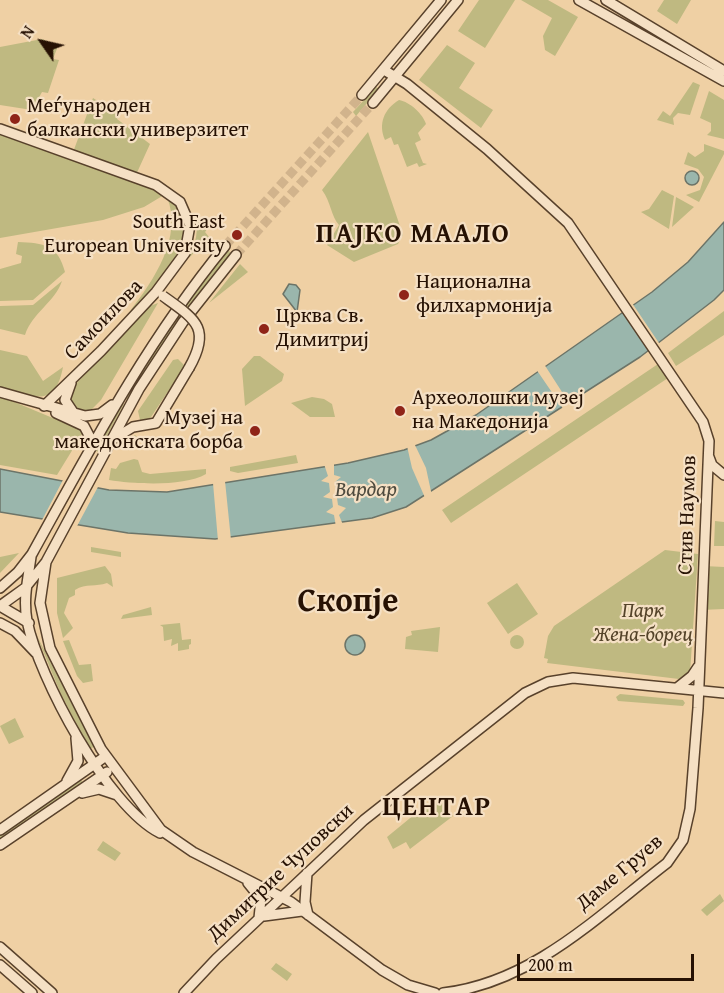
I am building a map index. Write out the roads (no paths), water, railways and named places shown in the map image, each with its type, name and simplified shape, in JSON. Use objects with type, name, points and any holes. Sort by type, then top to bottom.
[{"type":"street","points":[[362,95],[441,0]]},
{"type":"street","points":[[374,103],[458,0]]},
{"type":"street","points":[[579,0],[724,81]]},
{"type":"street","points":[[606,0],[724,71]]},
{"type":"street","points":[[384,70],[396,77]]},
{"type":"street","name":"Стив Наумов","points":[[396,77],[488,149],[556,210],[576,234],[623,302],[706,428],[707,495],[698,690]]},
{"type":"street","name":"Самоилова","points":[[0,129],[150,183],[180,202],[189,217],[189,240],[183,257],[160,294],[44,406]]},
{"type":"street","points":[[0,588],[18,572],[32,554],[114,404],[171,314],[225,246]]},
{"type":"street","points":[[50,648],[27,621],[0,606],[25,588],[46,562],[131,403],[183,322],[236,255]]},
{"type":"street","points":[[109,446],[121,433],[156,423],[200,345],[199,328],[190,316],[160,294]]},
{"type":"street","points":[[76,414],[68,408],[65,400],[68,388],[78,374]]},
{"type":"street","points":[[0,392],[44,406],[92,416],[114,404]]},
{"type":"street","points":[[131,403],[132,415],[140,426]]},
{"type":"street","points":[[44,406],[84,426],[93,443]]},
{"type":"street","points":[[707,495],[713,484],[724,476],[712,465],[708,456]]},
{"type":"street","points":[[32,554],[25,588],[27,621],[38,654],[75,733],[118,796],[146,823],[246,881],[282,897],[382,970],[408,984],[435,993]]},
{"type":"street","points":[[46,562],[40,603],[50,648],[87,724],[106,756],[170,837]]},
{"type":"street","points":[[0,623],[15,631],[38,654]]},
{"type":"street","points":[[677,688],[696,672],[699,664]]},
{"type":"street","name":"Димитрие Чуповски","points":[[184,993],[307,873],[399,790],[521,695],[548,682],[573,678],[724,693]]},
{"type":"street","name":"Даме Груев","points":[[443,993],[465,990],[503,978],[534,964],[672,858],[680,847],[688,823],[698,690]]},
{"type":"street","points":[[698,708],[712,692]]},
{"type":"street","points":[[58,790],[73,774],[78,761],[75,733]]},
{"type":"street","points":[[0,830],[106,756]]},
{"type":"street","points":[[0,845],[114,767]]},
{"type":"street","points":[[66,800],[91,790],[104,790],[118,796]]},
{"type":"street","points":[[305,913],[307,873]]},
{"type":"street","points":[[246,881],[261,899],[259,919],[275,913],[305,913]]},
{"type":"street","points":[[0,947],[52,993]]},
{"type":"street","points":[[0,965],[32,993]]},
{"type":"water","points":[[689,171],[695,171],[699,178],[695,185],[689,185],[685,181],[685,175]]},
{"type":"water","name":"Вардар","points":[[724,222],[724,290],[714,300],[640,357],[406,507],[372,518],[215,539],[128,533],[0,512],[0,469],[109,490],[167,492],[348,463],[404,450],[431,440],[476,415],[652,292],[688,262]]},
{"type":"water","points":[[289,284],[296,285],[300,290],[297,312],[283,294]]},
{"type":"water","points":[[355,635],[362,638],[365,645],[362,652],[355,655],[348,652],[345,645],[348,638]]},
{"type":"tunnel","points":[[225,246],[362,95]]},
{"type":"tunnel","points":[[236,255],[373,103]]},
{"type":"place","name":"Меѓународен балкански универзитет","points":[[15,119]]},
{"type":"place","name":"South East European University","points":[[237,235]]},
{"type":"place","name":"Национална филхармонија","points":[[404,295]]},
{"type":"place","name":"Црква Св. Димитриј","points":[[264,329]]},
{"type":"place","name":"Археолошки музеј на Македонија","points":[[400,411]]},
{"type":"place","name":"Музеј на македонската борба","points":[[255,431]]},
{"type":"district","name":"ПАЈКО МААЛО","points":[[413,235]]},
{"type":"district","name":"Скопје","points":[[348,603]]},
{"type":"district","name":"ЦЕНТАР","points":[[437,808]]},
{"type":"park label","name":"Парк Жена-борец","points":[[643,624]]}]
